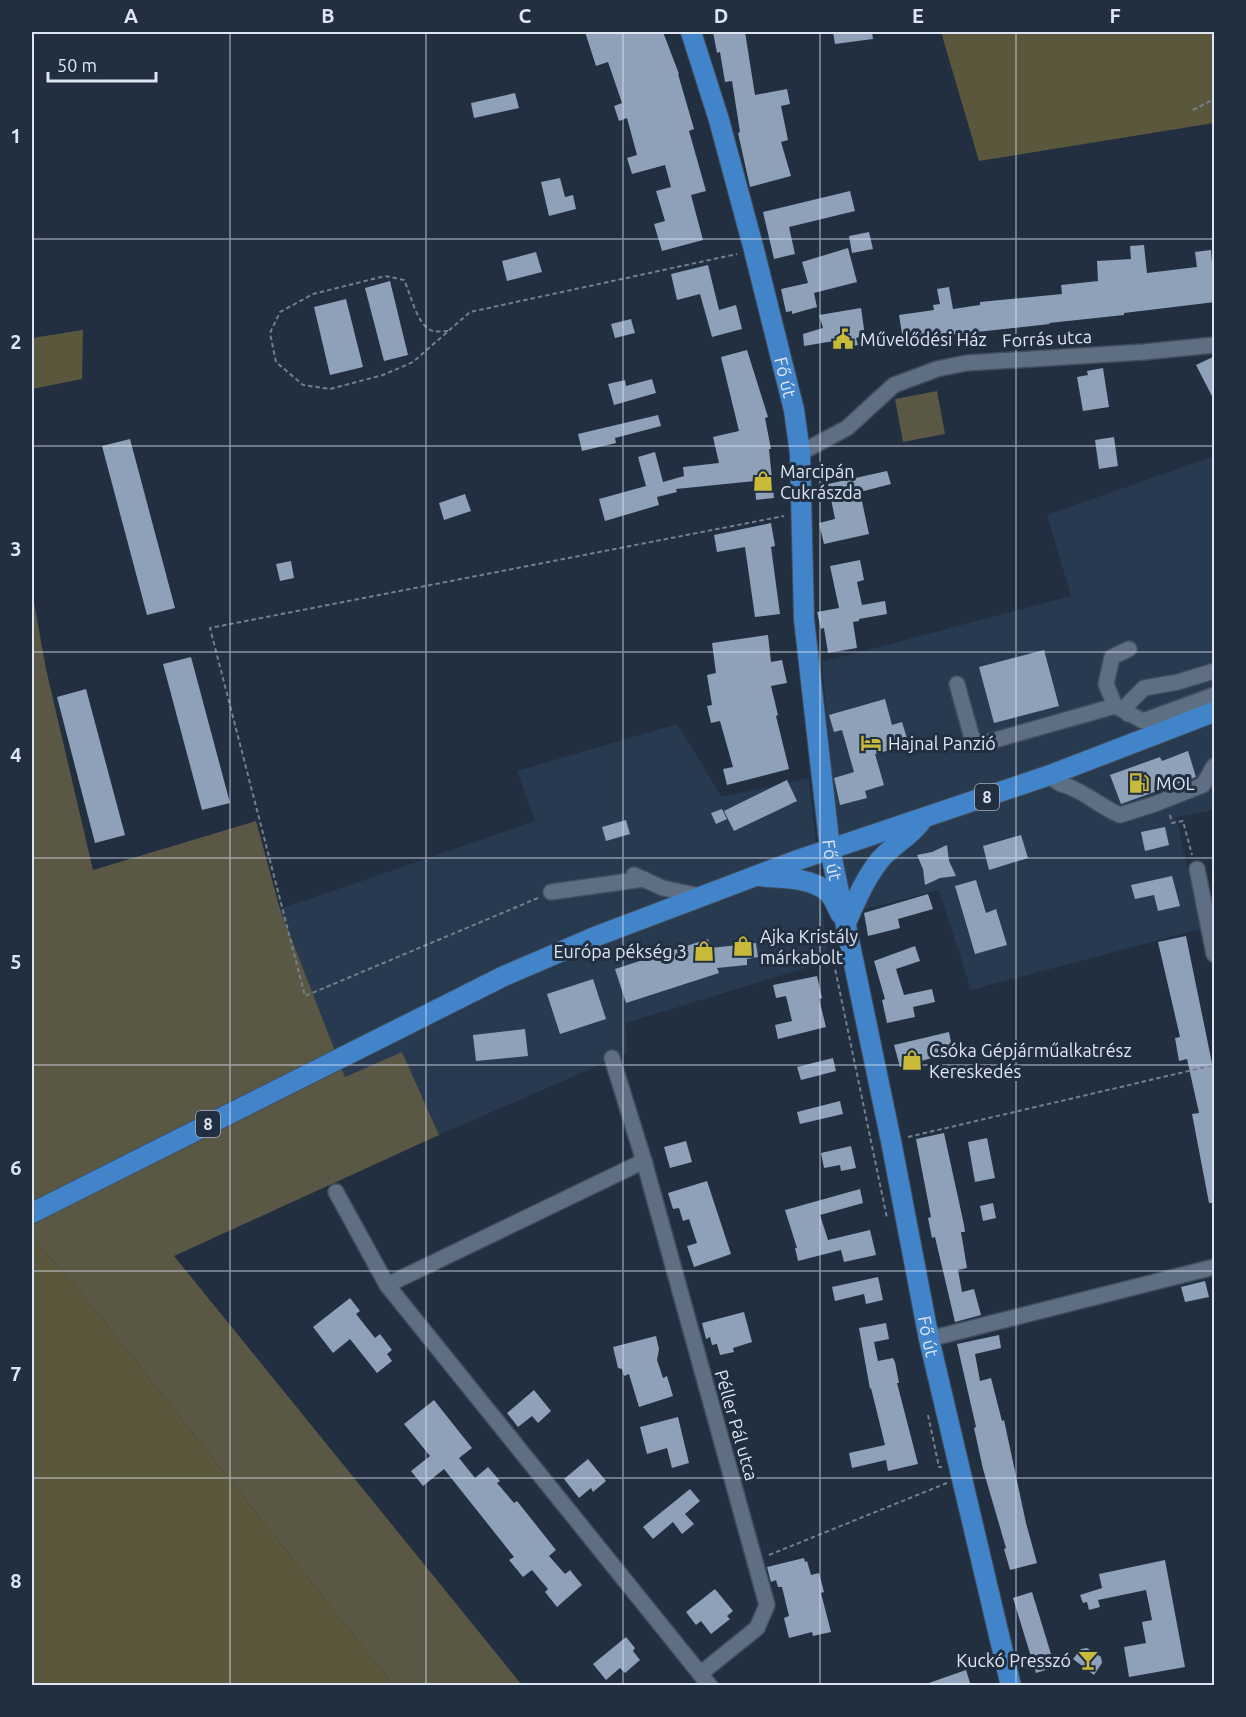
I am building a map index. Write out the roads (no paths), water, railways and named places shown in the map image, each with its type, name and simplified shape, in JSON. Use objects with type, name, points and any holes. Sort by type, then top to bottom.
[{"type":"main road","name":"Fő út","points":[[692,32],[719,120],[791,399],[800,453],[804,619],[830,849],[891,1141],[929,1339],[1011,1686]]},
{"type":"main road","name":"8","points":[[32,1212],[504,976],[597,936],[830,849],[1050,775],[1215,712]]},
{"type":"main road","points":[[846,923],[856,900],[879,861],[923,819]]},
{"type":"main road","points":[[756,876],[785,880],[798,879],[813,884],[828,893],[846,923]]},
{"type":"street","name":"Forrás utca","points":[[800,453],[847,428],[894,385],[937,369],[966,363],[1144,352],[1215,345]]},
{"type":"street","points":[[1129,649],[1112,657],[1106,684],[1122,710],[1143,721],[1215,695]]},
{"type":"street","points":[[957,684],[972,738],[981,744],[1122,710],[1144,688],[1178,682],[1215,671]]},
{"type":"street","points":[[1050,775],[1059,785],[1073,788],[1103,808],[1120,815],[1203,785],[1215,766]]},
{"type":"street","points":[[1197,869],[1215,954]]},
{"type":"street","points":[[551,892],[639,877],[663,888],[700,896]]},
{"type":"street","name":"Péller Pál utca","points":[[336,1192],[387,1286],[705,1680],[757,1628],[767,1605],[644,1161],[612,1058]]},
{"type":"street","points":[[387,1286],[644,1161]]},
{"type":"street","points":[[929,1339],[1215,1268]]},
{"type":"place","name":"Művelődési Ház","points":[[843,339]]},
{"type":"place","name":"Marcipán Cukrászda","points":[[763,481]]},
{"type":"place","name":"Hajnal Panzió","points":[[871,743]]},
{"type":"place","name":"MOL","points":[[1139,783]]},
{"type":"place","name":"Ajka Kristály márkabolt","points":[[743,946]]},
{"type":"place","name":"Európa pékség 3","points":[[704,951]]},
{"type":"place","name":"Csóka Gépjárműalkatrész Kereskedés","points":[[912,1060]]},
{"type":"place","name":"Kuckó Presszó","points":[[1088,1660]]}]
